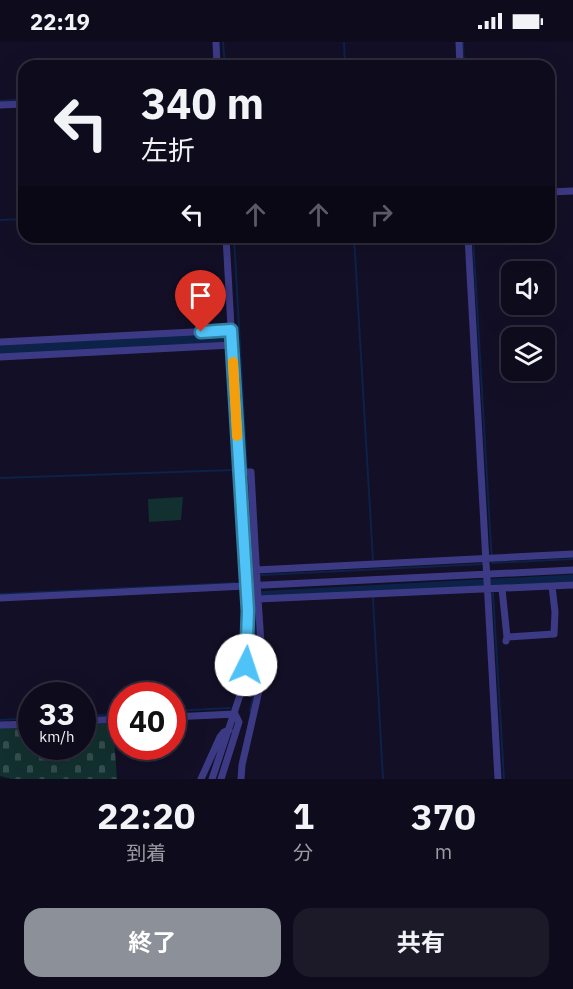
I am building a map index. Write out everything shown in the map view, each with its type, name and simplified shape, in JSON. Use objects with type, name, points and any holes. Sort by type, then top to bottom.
[{"type":"street","points":[[216,42],[217,60]]},
{"type":"street","points":[[459,42],[460,60]]},
{"type":"street","points":[[0,105],[18,104]]},
{"type":"street","points":[[555,192],[573,191]]},
{"type":"street","points":[[226,243],[232,345],[256,570],[263,673],[242,765],[241,779]]},
{"type":"street","points":[[468,243],[498,779]]},
{"type":"street","points":[[0,342],[231,330]]},
{"type":"street","points":[[0,357],[232,345]]},
{"type":"street","points":[[212,779],[242,689],[248,650],[245,472]]},
{"type":"street","points":[[0,598],[246,586],[258,593],[488,570],[573,554]]},
{"type":"street","points":[[256,570],[573,570]]},
{"type":"street","points":[[488,570],[502,589],[507,639],[554,634],[555,612],[552,586]]},
{"type":"street","points":[[258,593],[488,570]]},
{"type":"street","points":[[502,589],[573,585]]},
{"type":"street","points":[[186,716],[235,714]]},
{"type":"street","points":[[221,779],[239,722],[235,714]]},
{"type":"street","points":[[0,725],[18,724]]},
{"type":"street","points":[[201,779],[220,737],[229,730]]},
{"type":"green space","points":[[183,497],[181,520],[149,522],[148,499]]},
{"type":"green space","points":[[108,724],[108,760],[116,760],[117,779],[12,779],[0,776],[0,728],[18,727],[18,760],[96,760],[96,725]]},
{"type":"waterway","points":[[223,42],[224,60]]},
{"type":"waterway","points":[[344,42],[345,60]]},
{"type":"waterway","points":[[463,42],[464,60]]},
{"type":"waterway","points":[[0,101],[18,100]]},
{"type":"waterway","points":[[0,220],[18,219]]},
{"type":"waterway","points":[[234,243],[253,579]]},
{"type":"waterway","points":[[354,243],[373,560]]},
{"type":"waterway","points":[[473,243],[492,563]]},
{"type":"waterway","points":[[0,349],[226,337]]},
{"type":"waterway","points":[[0,478],[234,470]]},
{"type":"waterway","points":[[492,563],[573,559]]},
{"type":"waterway","points":[[261,575],[483,564]]},
{"type":"waterway","points":[[254,595],[573,578]]},
{"type":"waterway","points":[[0,594],[235,583]]},
{"type":"waterway","points":[[493,592],[504,779]]},
{"type":"waterway","points":[[250,711],[258,673],[254,595]]},
{"type":"waterway","points":[[373,598],[383,779]]},
{"type":"waterway","points":[[186,710],[230,708]]},
{"type":"waterway","points":[[96,715],[108,715]]},
{"type":"waterway","points":[[0,720],[18,719]]},
{"type":"slow traffic","points":[[233,362],[237,436]]},
{"type":"route","points":[[201,332],[231,330],[248,611],[246,665]]}]
